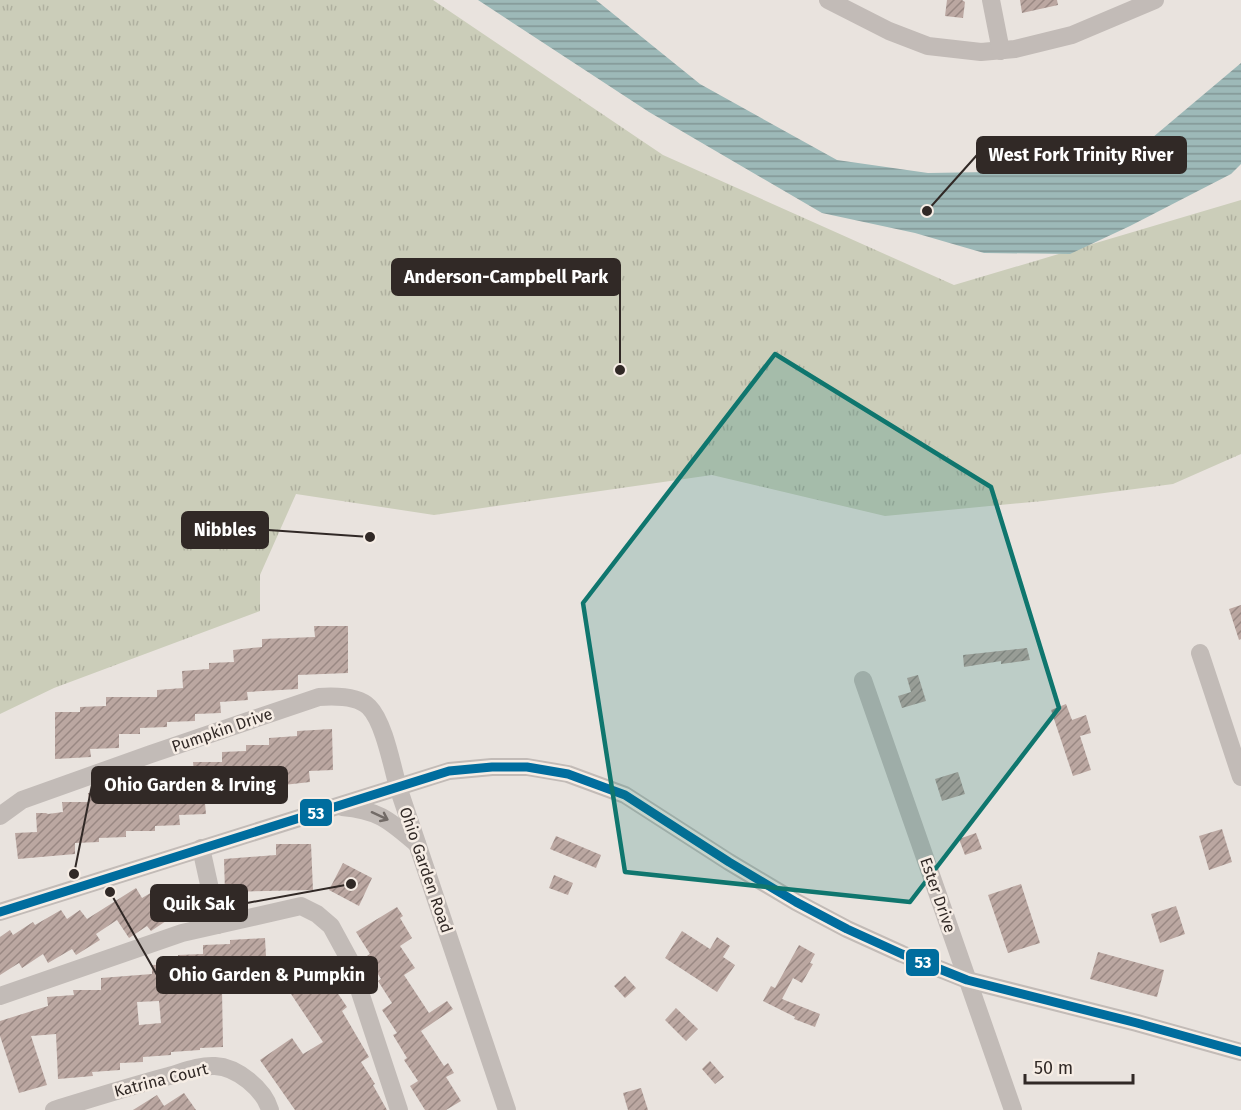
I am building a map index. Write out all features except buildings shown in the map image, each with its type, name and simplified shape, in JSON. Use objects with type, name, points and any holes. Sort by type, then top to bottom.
[{"type":"street","points":[[828,0],[889,31],[928,46],[981,52],[1001,51],[1072,34],[1155,0]]},
{"type":"street","points":[[991,0],[1001,51]]},
{"type":"street","points":[[1200,653],[1241,777]]},
{"type":"street","name":"Ester Drive","points":[[863,680],[1013,1110]]},
{"type":"street","name":"Pumpkin Drive","points":[[0,816],[22,800],[151,754],[327,696],[355,700],[369,706],[384,734],[398,787]]},
{"type":"street","points":[[398,787],[449,771],[492,767],[527,768],[568,774],[625,795],[739,868],[847,929],[902,954],[968,980],[1142,1024],[1241,1052]]},
{"type":"street","name":"Ohio Garden Road","points":[[0,911],[398,787],[507,1110]]},
{"type":"street","points":[[334,807],[359,808],[385,817],[417,844]]},
{"type":"street","points":[[201,848],[218,925]]},
{"type":"street","points":[[0,996],[182,933],[301,906],[317,914],[331,926],[349,959],[399,1110]]},
{"type":"street","name":"Katrina Court","points":[[54,1110],[197,1068],[215,1066],[249,1081],[268,1104],[270,1110]]},
{"type":"highlighted area","points":[[775,354],[991,487],[1059,708],[910,902],[625,872],[583,603]]},
{"type":"green space","points":[[0,0],[433,0],[663,155],[954,285],[1241,200],[1241,454],[1173,484],[1043,501],[885,516],[712,475],[434,515],[296,494],[260,575],[260,611],[54,688],[0,714]]},
{"type":"water","points":[[478,0],[596,0],[700,84],[837,160],[928,173],[1058,171],[1146,143],[1241,63],[1241,164],[1231,174],[1070,254],[984,253],[915,233],[822,213],[649,112]]},
{"type":"transit line","name":"53","points":[[0,912],[449,771],[527,767],[568,774],[625,795],[796,902],[847,929],[967,980],[1241,1052]]},
{"type":"place","name":"West Fork Trinity River","points":[[927,211]]},
{"type":"place","name":"Anderson-Campbell Park","points":[[620,370]]},
{"type":"place","name":"Nibbles","points":[[370,537]]},
{"type":"place","name":"Ohio Garden & Irving","points":[[74,874]]},
{"type":"place","name":"Quik Sak","points":[[351,884]]},
{"type":"place","name":"Ohio Garden & Pumpkin","points":[[110,892]]}]
